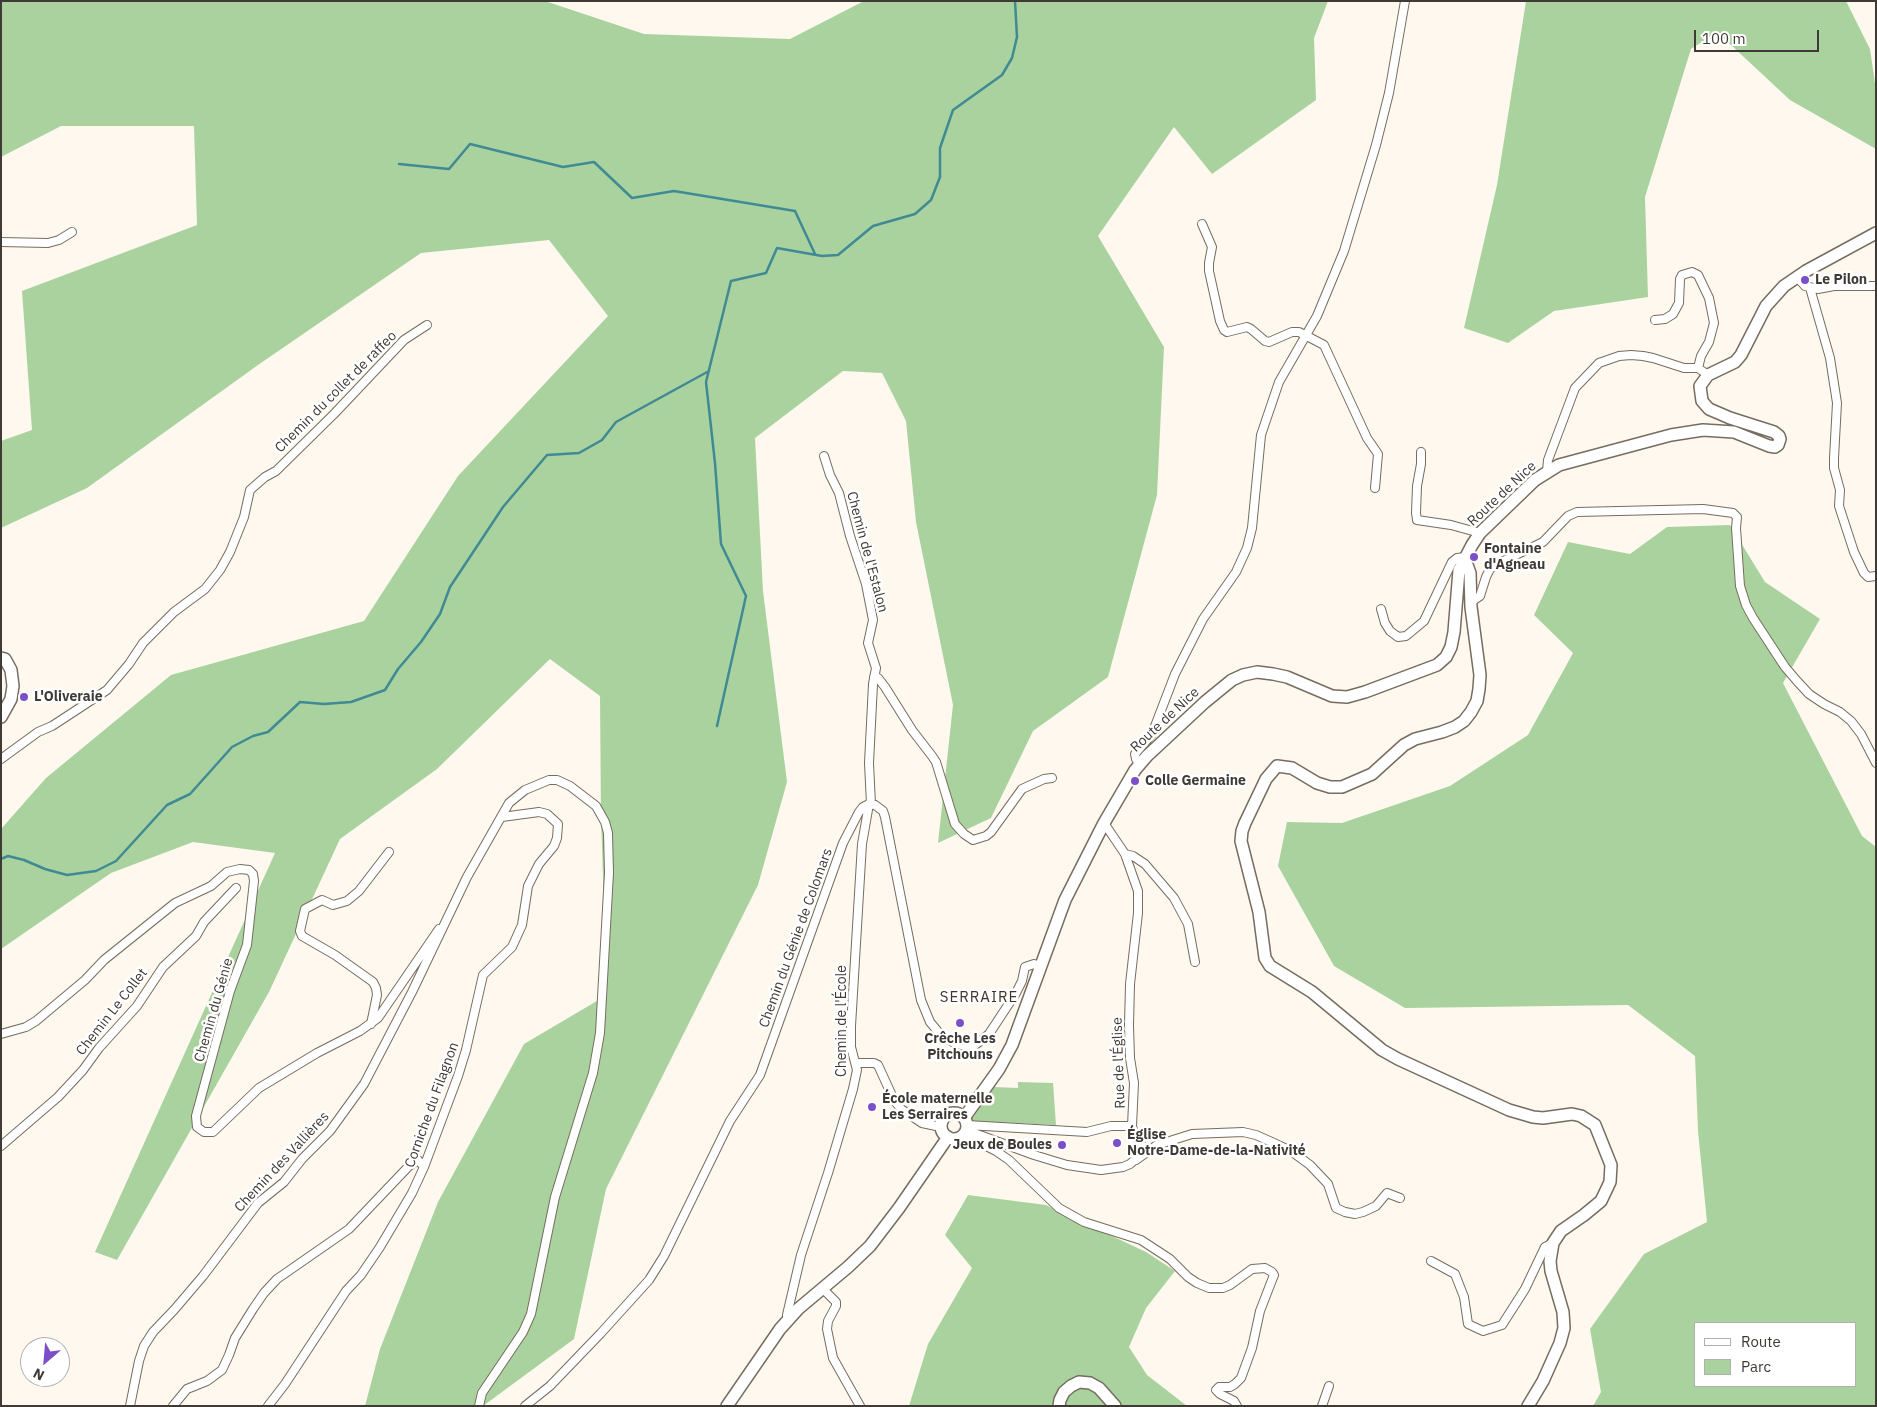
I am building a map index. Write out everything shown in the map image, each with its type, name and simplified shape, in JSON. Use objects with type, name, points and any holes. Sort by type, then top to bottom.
[{"type":"main road","points":[[1708,375],[1735,362],[1741,355],[1766,306],[1784,286],[1876,233]]},
{"type":"main road","name":"Route de Nice","points":[[965,1127],[1006,1057],[1016,1035],[1066,900],[1104,823],[1139,764],[1205,702],[1232,680],[1243,675],[1257,672],[1273,674],[1287,677],[1332,696],[1347,697],[1437,665],[1446,657],[1453,640],[1457,580],[1463,560],[1480,533],[1528,486],[1548,471],[1560,465],[1671,435],[1703,430],[1734,432],[1769,446],[1775,447],[1778,445],[1780,439],[1774,432],[1719,414],[1704,405],[1700,395],[1700,386],[1708,375]]},
{"type":"main road","points":[[1463,560],[1470,573],[1471,602],[1480,675],[1476,701],[1464,721],[1442,732],[1410,742],[1372,774],[1342,787],[1330,787],[1292,768],[1277,766],[1266,779],[1245,823],[1241,841],[1259,912],[1265,958],[1270,966],[1312,992],[1382,1050],[1398,1059],[1516,1112],[1543,1118],[1572,1114],[1581,1116],[1595,1125],[1611,1165],[1610,1182],[1601,1201],[1562,1231],[1553,1243],[1550,1261],[1551,1271],[1565,1321],[1560,1343],[1543,1381],[1528,1406]]},
{"type":"main road","points":[[1,658],[5,659],[12,670],[13,686],[11,700],[1,717]]},
{"type":"main road","points":[[728,1406],[769,1343],[788,1319],[870,1246],[899,1208],[944,1132],[943,1120],[948,1115],[955,1113],[965,1127],[958,1138],[944,1132]]},
{"type":"main road","points":[[1059,1406],[1064,1392],[1079,1382],[1090,1383],[1099,1388],[1115,1406]]},
{"type":"street","points":[[1139,764],[1135,754],[1152,734],[1191,642],[1203,619],[1236,572],[1247,548],[1252,528],[1261,435],[1279,382],[1317,316],[1344,251],[1389,93],[1405,1]]},
{"type":"street","points":[[1202,224],[1212,248],[1209,263],[1210,271],[1220,322],[1224,330],[1227,332],[1247,327],[1268,342],[1292,332],[1298,332],[1324,345],[1367,438],[1378,454],[1375,488]]},
{"type":"street","points":[[1,242],[48,243],[60,240],[72,232]]},
{"type":"street","points":[[1655,320],[1665,319],[1674,314],[1679,303],[1680,279],[1682,275],[1692,272],[1698,276],[1709,298],[1714,324],[1698,368]]},
{"type":"street","points":[[1797,277],[1805,286],[1810,288],[1876,286]]},
{"type":"street","points":[[1810,288],[1830,358],[1836,395],[1834,468],[1840,490],[1839,506],[1854,552],[1864,573],[1868,577],[1876,576]]},
{"type":"street","name":"Chemin du collet de raffeo","points":[[1,759],[38,732],[52,726],[107,690],[129,664],[143,643],[158,627],[174,612],[205,589],[220,570],[230,552],[244,518],[250,490],[265,477],[276,471],[404,340],[427,325]]},
{"type":"street","points":[[1548,471],[1548,460],[1573,392],[1581,380],[1599,362],[1631,355],[1654,358],[1684,368],[1698,368],[1708,375]]},
{"type":"street","points":[[1421,452],[1417,486],[1417,520],[1451,525],[1480,533]]},
{"type":"street","name":"Chemin de l'Estalon","points":[[824,456],[830,476],[839,493],[857,561],[866,584],[873,620],[868,643],[876,668],[869,762],[870,804]]},
{"type":"street","points":[[1471,602],[1480,596],[1486,577],[1497,564],[1543,542],[1568,516],[1577,512],[1703,509],[1733,513],[1737,517],[1740,586],[1746,605],[1753,618],[1797,682],[1809,694],[1840,712],[1851,721],[1861,734],[1876,764]]},
{"type":"street","points":[[1381,609],[1385,623],[1390,631],[1398,637],[1406,636],[1424,621],[1452,562],[1457,558],[1463,560]]},
{"type":"street","points":[[874,677],[878,678],[885,687],[912,730],[936,762],[955,824],[973,840],[986,836],[990,832],[1022,789],[1044,779],[1052,778]]},
{"type":"street","points":[[444,926],[467,877],[509,802],[525,790],[548,780],[562,782],[596,806],[608,833],[609,873],[600,1034],[593,1073],[555,1197],[530,1314],[523,1332],[482,1393],[478,1406]]},
{"type":"street","points":[[870,804],[879,807],[885,817],[921,1000],[930,1022],[940,1034],[956,1044],[974,1046],[988,1034],[1016,993],[1022,982],[1025,967],[1034,964],[1041,967]]},
{"type":"street","name":"Chemin de l'École","points":[[788,1319],[790,1296],[801,1254],[824,1186],[857,1070],[851,1047],[851,1026],[862,844],[870,804]]},
{"type":"street","name":"Chemin du Génie de Colomars","points":[[525,1406],[550,1386],[601,1333],[649,1280],[664,1256],[730,1122],[760,1075],[843,843],[859,812],[870,804]]},
{"type":"street","name":"Corniche du Filagnon","points":[[268,1406],[285,1384],[346,1291],[361,1275],[401,1214],[424,1167],[466,1050],[483,975],[512,947],[522,925],[528,886],[539,864],[558,838],[558,824],[547,814],[539,812],[502,817]]},
{"type":"street","name":"Rue de l'Église","points":[[1104,823],[1125,854],[1138,891],[1129,996],[1129,1043],[1135,1090],[1132,1126],[1141,1144],[1139,1156],[1132,1162]]},
{"type":"street","points":[[371,1024],[377,995],[373,982],[335,955],[302,936],[300,931],[305,909],[322,900],[333,905],[348,901],[359,891],[389,852]]},
{"type":"street","points":[[1125,854],[1133,856],[1145,864],[1174,898],[1188,924],[1195,962]]},
{"type":"street","name":"Chemin du Génie","points":[[1,1034],[31,1025],[85,980],[104,960],[175,903],[211,886],[227,872],[240,869],[249,870],[254,880],[247,945],[230,991],[196,1116],[197,1127],[204,1132],[213,1132],[259,1088],[316,1053],[360,1031],[378,1018],[440,927],[444,926]]},
{"type":"street","name":"Chemin Le Collet","points":[[1,1146],[58,1097],[83,1070],[99,1048],[137,1006],[163,967],[196,936],[204,922],[236,888]]},
{"type":"street","name":"Chemin des Vallières","points":[[130,1406],[139,1361],[144,1346],[152,1332],[203,1276],[258,1203],[284,1182],[302,1159],[330,1131],[375,1065],[444,926]]},
{"type":"street","points":[[856,1063],[874,1063],[878,1065],[894,1100],[901,1109],[922,1122],[944,1132]]},
{"type":"street","points":[[965,1127],[1087,1132],[1111,1126],[1132,1126]]},
{"type":"street","points":[[965,1127],[1034,1155],[1068,1165],[1101,1170],[1123,1168],[1142,1158],[1157,1145],[1192,1134],[1242,1132],[1256,1135],[1291,1151],[1310,1165],[1328,1184],[1336,1208],[1345,1212],[1355,1214],[1363,1212],[1376,1206],[1387,1193],[1400,1198]]},
{"type":"street","points":[[965,1127],[1009,1160],[1059,1208],[1084,1222],[1141,1240],[1170,1258],[1188,1277],[1197,1283],[1209,1288],[1223,1288],[1252,1269],[1269,1269],[1274,1275],[1260,1311],[1252,1348],[1241,1378],[1230,1387],[1219,1387],[1216,1390],[1234,1401],[1237,1406]]},
{"type":"street","points":[[173,1406],[187,1388],[207,1381],[222,1370],[235,1338],[252,1309],[264,1292],[277,1279],[349,1229],[409,1166],[418,1160],[424,1167]]},
{"type":"street","points":[[1431,1261],[1455,1274],[1464,1297],[1468,1324],[1483,1331],[1502,1325],[1525,1289],[1545,1247],[1553,1243]]},
{"type":"street","points":[[822,1288],[836,1302],[827,1328],[834,1358],[860,1406]]},
{"type":"street","points":[[1322,1406],[1330,1386]]},
{"type":"green space","points":[[1,1],[545,1],[644,34],[790,39],[864,1],[1328,1],[1314,38],[1316,100],[1212,174],[1174,127],[1098,236],[1164,347],[1157,495],[1108,677],[1033,731],[991,818],[938,843],[953,705],[916,522],[906,421],[882,373],[843,371],[755,438],[763,591],[787,782],[758,885],[606,1189],[574,1339],[483,1406],[365,1406],[380,1349],[438,1202],[524,1044],[607,995],[601,817],[600,696],[550,659],[437,769],[340,839],[269,992],[117,1260],[95,1252],[275,853],[193,842],[111,873],[1,949],[1,829],[46,778],[171,675],[364,621],[458,476],[608,316],[549,240],[421,253],[258,365],[87,488],[1,528],[1,441],[32,430],[22,291],[197,225],[194,126],[61,126],[1,157]]},
{"type":"green space","points":[[1526,1],[1846,1],[1870,49],[1876,90],[1876,149],[1790,100],[1717,32],[1691,49],[1645,197],[1648,297],[1554,311],[1508,343],[1464,328],[1497,185]]},
{"type":"green space","points":[[1730,525],[1765,582],[1820,619],[1783,683],[1862,836],[1876,847],[1876,1406],[1593,1406],[1601,1392],[1590,1329],[1644,1254],[1707,1222],[1698,1131],[1695,1056],[1628,1005],[1405,1008],[1334,966],[1278,866],[1287,822],[1342,823],[1450,786],[1528,735],[1573,653],[1534,615],[1568,542],[1630,554],[1667,527]]},
{"type":"green space","points":[[1018,1082],[1053,1083],[1056,1125],[973,1121],[972,1119],[994,1087],[1018,1088]]},
{"type":"green space","points":[[968,1195],[1046,1205],[1146,1252],[1175,1271],[1146,1308],[1129,1347],[1147,1375],[1187,1406],[909,1406],[928,1344],[972,1268],[945,1235]]},
{"type":"waterway","points":[[717,726],[746,596],[721,544],[706,382],[731,281],[766,273],[777,248],[822,256],[838,255],[873,226],[915,214],[931,200],[940,177],[940,148],[953,110],[1002,75],[1012,58],[1017,37],[1015,1]]},
{"type":"waterway","points":[[399,164],[449,169],[470,144],[563,167],[594,162],[632,198],[674,191],[795,211],[815,254]]},
{"type":"waterway","points":[[1,859],[8,856],[67,875],[96,871],[116,861],[167,805],[190,794],[232,747],[253,736],[268,732],[300,702],[324,704],[351,702],[385,690],[398,669],[421,642],[440,614],[450,587],[503,507],[547,455],[579,453],[602,440],[616,422],[709,371]]},
{"type":"place","name":"Le Pilon","points":[[1805,280]]},
{"type":"place","name":"Fontaine d'Agneau","points":[[1474,557]]},
{"type":"place","name":"L'Oliveraie","points":[[24,697]]},
{"type":"place","name":"Colle Germaine","points":[[1135,781]]},
{"type":"place","name":"Crêche Les Pitchouns","points":[[960,1023]]},
{"type":"place","name":"École maternelle Les Serraires","points":[[872,1107]]},
{"type":"place","name":"Église Notre-Dame-de-la-Nativité","points":[[1117,1143]]},
{"type":"place","name":"Jeux de Boules","points":[[1062,1145]]},
{"type":"district","name":"SERRAIRE","points":[[979,998]]}]
